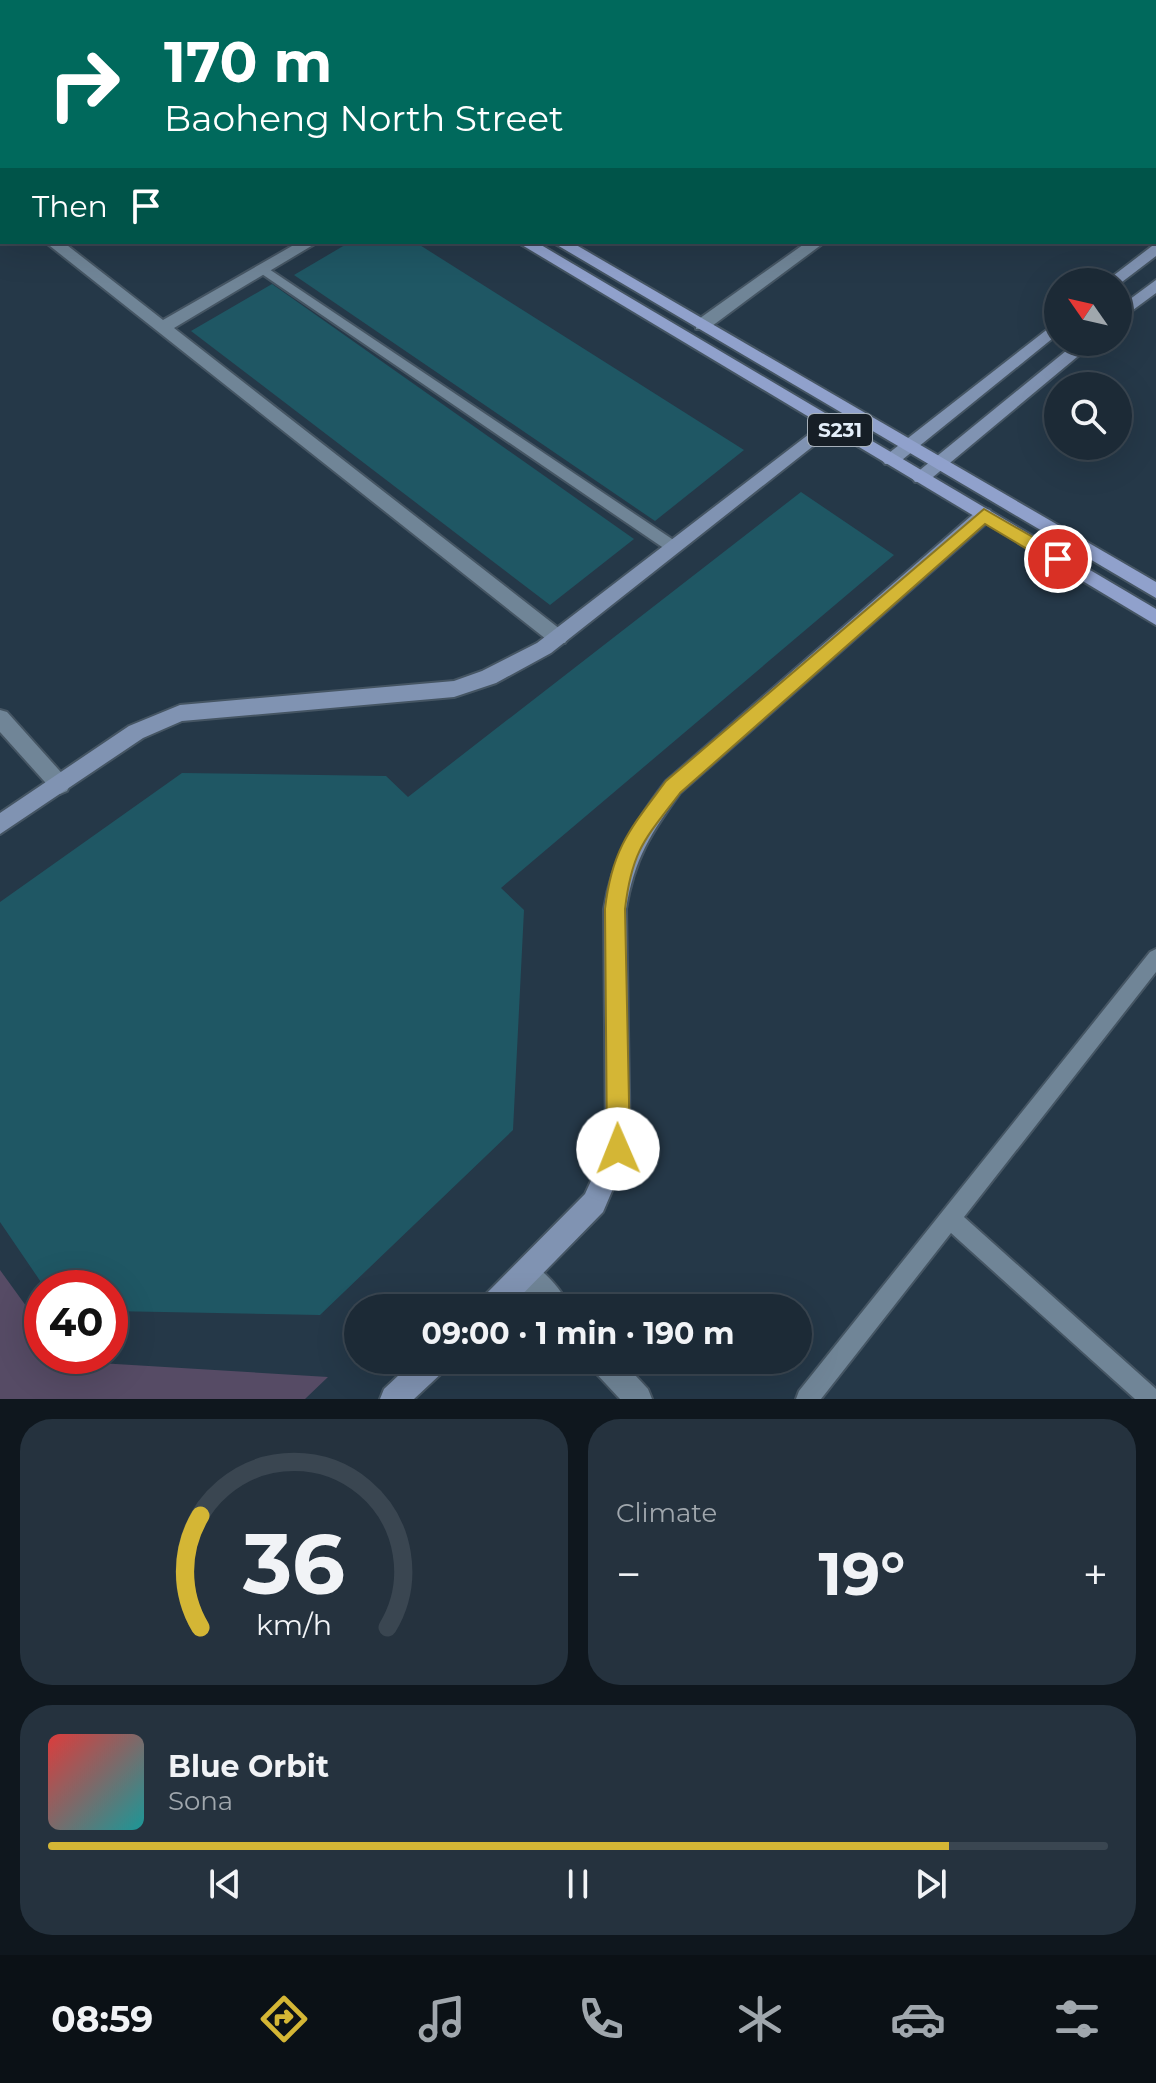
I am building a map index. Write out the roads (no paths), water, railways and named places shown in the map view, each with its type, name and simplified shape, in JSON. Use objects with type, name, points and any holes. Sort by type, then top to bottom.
[{"type":"main road","name":"S231","points":[[528,244],[1156,618]]},
{"type":"main road","name":"S231","points":[[563,244],[1156,591]]},
{"type":"street","points":[[56,244],[558,638]]},
{"type":"street","points":[[164,327],[307,244]]},
{"type":"street","points":[[702,325],[814,244]]},
{"type":"street","points":[[1131,268],[1156,248]]},
{"type":"street","points":[[1132,305],[1156,285]]},
{"type":"street","points":[[891,460],[1044,337]]},
{"type":"street","points":[[921,478],[1070,356]]},
{"type":"street","points":[[0,825],[136,732],[180,713],[454,689],[522,662],[558,638],[830,424]]},
{"type":"street","points":[[505,1294],[594,1203],[618,1149],[615,909],[620,870],[633,840],[673,787],[984,515]]},
{"type":"street","points":[[0,718],[60,785]]},
{"type":"street","points":[[526,1274],[544,1294]]},
{"type":"street","points":[[394,1399],[420,1374]]},
{"type":"street","points":[[616,1374],[638,1399]]},
{"type":"lane","points":[[263,269],[673,547]]},
{"type":"lane","points":[[807,1399],[1156,958]]},
{"type":"lane","points":[[950,1218],[1151,1399]]}]
